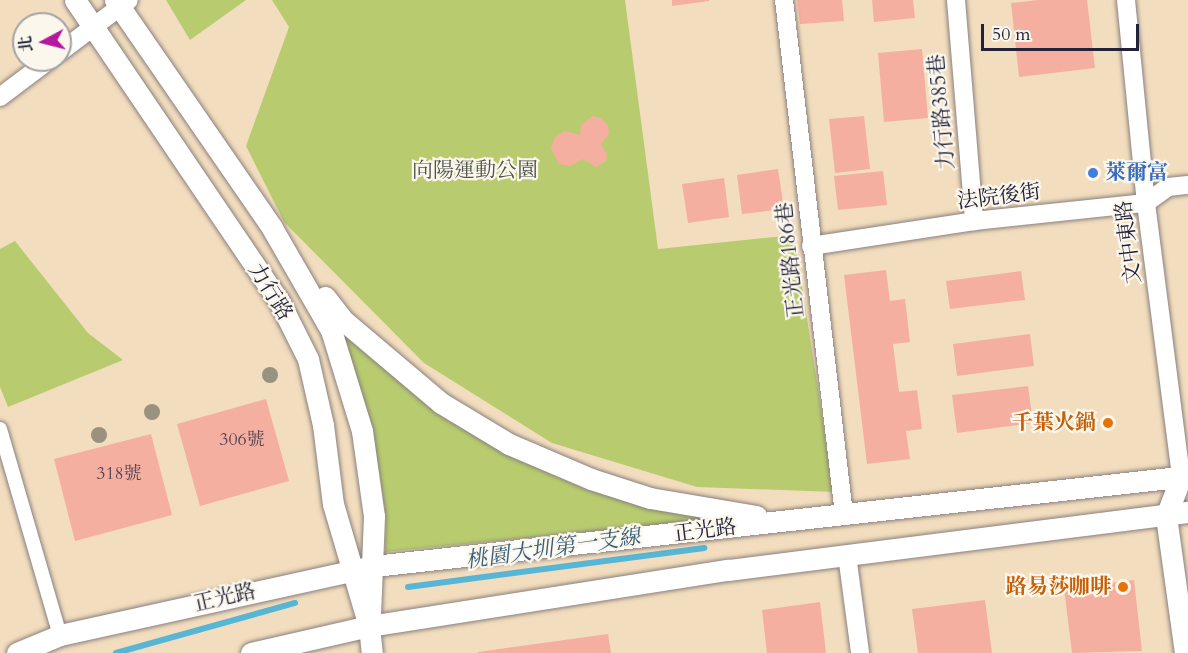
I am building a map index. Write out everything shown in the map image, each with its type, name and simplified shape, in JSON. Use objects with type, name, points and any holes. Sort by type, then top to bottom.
[{"type":"street","name":"力行路","points":[[75,0],[279,301],[308,359],[323,425],[333,504],[369,626]]},
{"type":"street","name":"正光路186巷","points":[[784,0],[844,515]]},
{"type":"street","name":"力行路385巷","points":[[956,0],[974,221]]},
{"type":"street","name":"文中東路","points":[[1126,0],[1146,203],[1186,480]]},
{"type":"street","name":"力行路","points":[[121,3],[272,228],[331,330],[362,430],[374,516],[374,566],[369,626],[372,653]]},
{"type":"street","points":[[72,43],[121,3]]},
{"type":"street","points":[[0,97],[33,72]]},
{"type":"street","name":"法院後街","points":[[811,246],[974,221],[1146,203],[1168,188],[1188,185]]},
{"type":"street","points":[[272,228],[344,321],[441,403],[509,444],[591,479],[650,498],[717,513],[796,520]]},
{"type":"street","points":[[0,429],[60,635]]},
{"type":"street","points":[[1185,653],[1166,516],[1186,480]]},
{"type":"street","name":"正光路","points":[[16,653],[60,635],[351,569],[1186,480]]},
{"type":"street","name":"正光路","points":[[251,653],[369,626],[847,555],[1188,512]]},
{"type":"street","points":[[847,555],[860,653]]},
{"type":"green space","points":[[166,0],[246,0],[190,40]]},
{"type":"green space","name":"向陽運動公園","points":[[272,0],[625,0],[658,249],[794,235],[834,492],[697,487],[552,443],[424,363],[284,222],[246,146],[289,27]]},
{"type":"green space","points":[[15,241],[88,333],[123,360],[8,407],[0,387],[0,249]]},
{"type":"green space","points":[[339,326],[437,407],[503,453],[585,489],[654,508],[718,519],[385,552],[386,518],[372,425]]},
{"type":"building","points":[[672,0],[709,0],[709,1],[672,6]]},
{"type":"building","points":[[797,0],[842,0],[844,21],[800,24]]},
{"type":"building","points":[[872,0],[913,0],[915,18],[874,22]]},
{"type":"building","points":[[1038,0],[1087,0],[1095,68],[1019,77],[1011,3]]},
{"type":"building","points":[[922,49],[928,118],[884,122],[878,53]]},
{"type":"building","points":[[592,116],[601,118],[608,125],[609,134],[601,144],[607,154],[606,161],[596,167],[583,159],[570,166],[559,164],[551,148],[555,137],[565,131],[580,135],[581,125]]},
{"type":"building","points":[[864,116],[870,169],[835,173],[829,119]]},
{"type":"building","points":[[778,169],[784,209],[742,214],[737,175]]},
{"type":"building","points":[[883,171],[887,205],[838,210],[834,176]]},
{"type":"building","points":[[724,178],[729,217],[688,223],[682,184]]},
{"type":"building","points":[[886,270],[890,301],[905,299],[910,342],[893,344],[899,392],[917,390],[922,429],[906,431],[910,459],[867,464],[844,275]]},
{"type":"building","points":[[1021,271],[1025,300],[950,309],[946,281]]},
{"type":"building","points":[[1030,334],[1034,366],[957,376],[953,344]]},
{"type":"building","points":[[1028,386],[1033,423],[957,433],[952,395]]},
{"type":"building","points":[[266,399],[289,481],[200,506],[177,424]]},
{"type":"building","points":[[151,434],[172,515],[75,541],[54,459]]},
{"type":"building","points":[[1134,580],[1142,651],[1072,653],[1064,588]]},
{"type":"building","points":[[985,600],[992,653],[918,653],[912,609]]},
{"type":"building","points":[[820,602],[826,653],[767,653],[762,610]]},
{"type":"building","points":[[608,634],[611,653],[478,653],[478,652]]},
{"type":"waterway","name":"桃園大圳第一支線","points":[[408,587],[704,548]]},
{"type":"waterway","name":"桃園大圳第一支線","points":[[116,653],[295,603]]},
{"type":"place","name":"萊爾富","points":[[1093,173]]},
{"type":"place","name":"千葉火鍋","points":[[1108,423]]},
{"type":"place","name":"路易莎咖啡","points":[[1123,587]]}]
